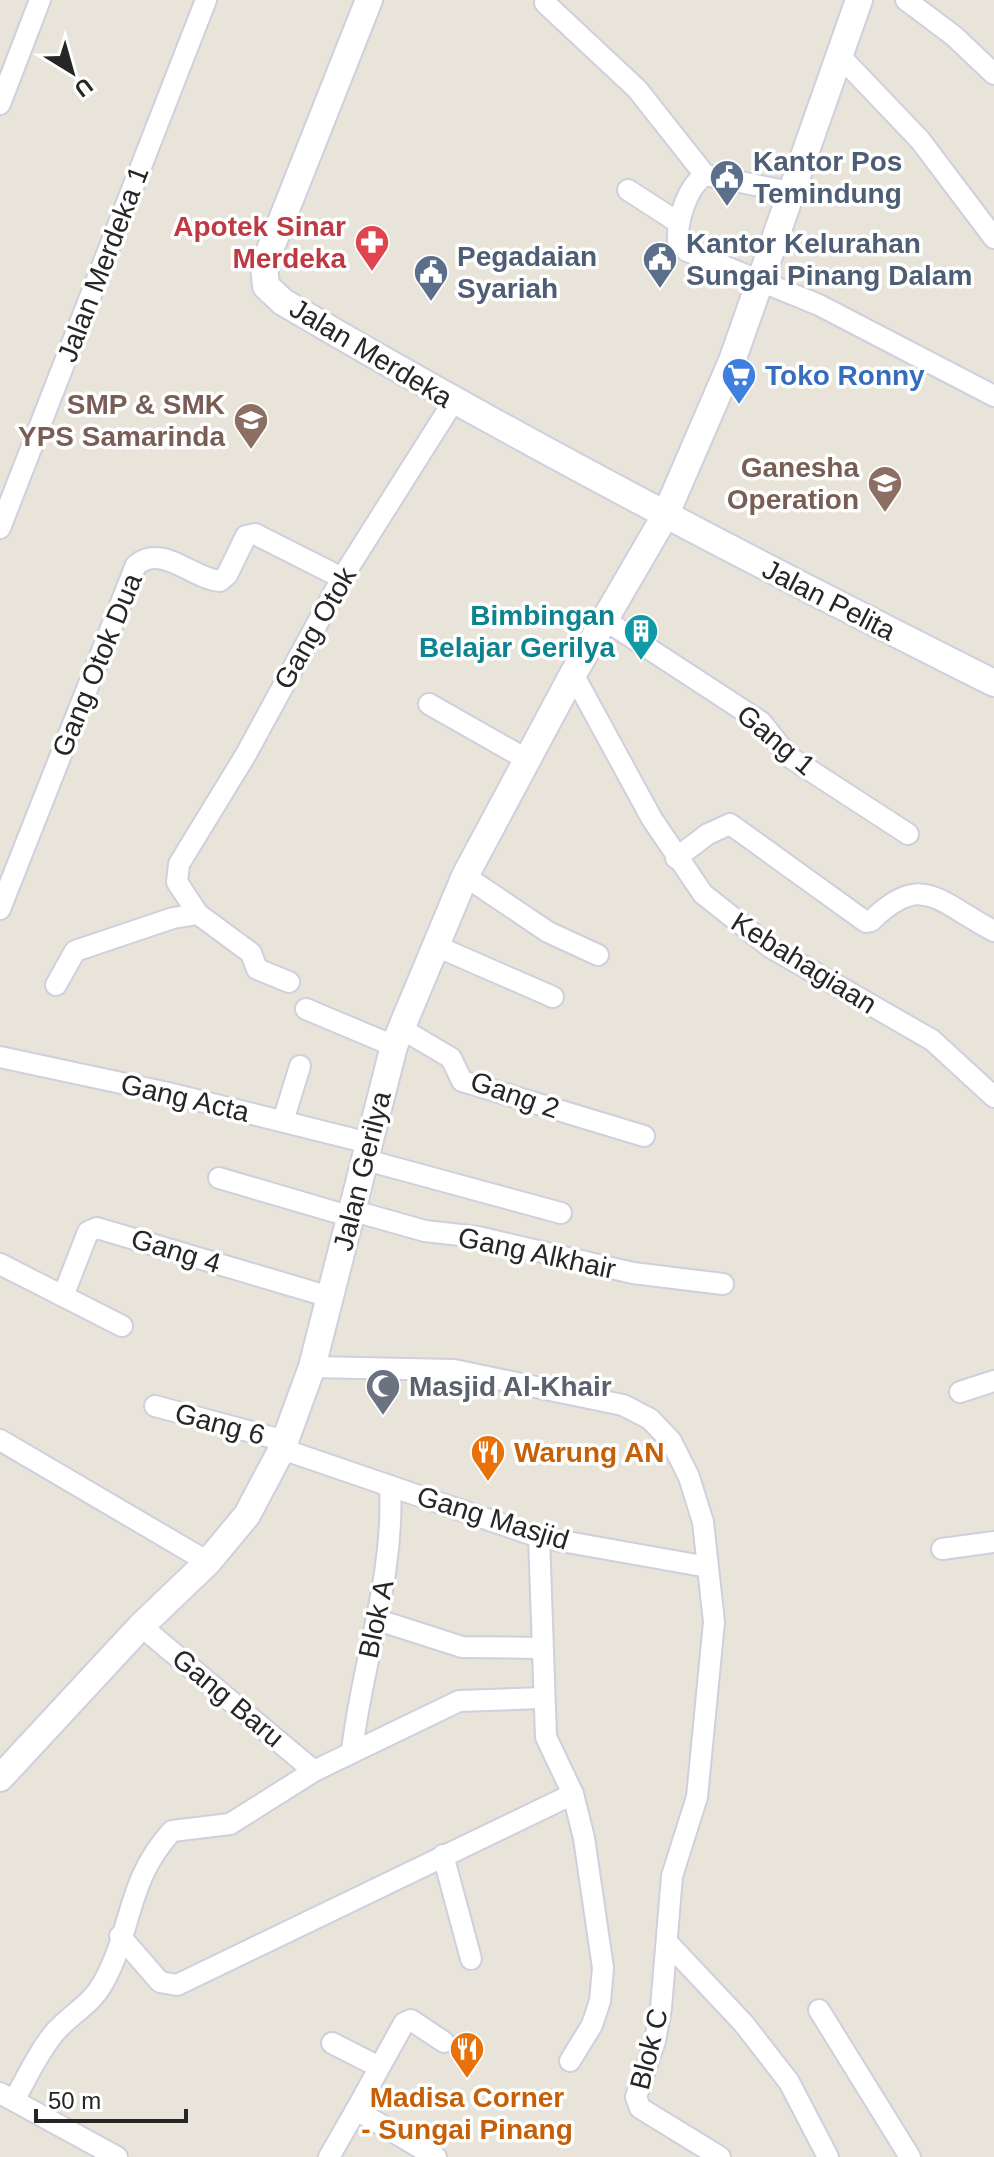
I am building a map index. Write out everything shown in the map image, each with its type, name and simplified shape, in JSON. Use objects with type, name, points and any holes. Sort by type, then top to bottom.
[{"type":"street","points":[[0,104],[40,0]]},
{"type":"street","name":"Jalan Merdeka 1","points":[[0,528],[206,0]]},
{"type":"street","name":"Jalan Merdeka","points":[[369,0],[264,265],[263,280],[283,302],[453,402],[665,516]]},
{"type":"street","name":"Jalan Gerilya","points":[[4,1764],[208,1562],[247,1515],[283,1445],[312,1367],[398,1037],[465,876],[573,674],[665,516],[732,361],[859,0]]},
{"type":"street","points":[[906,0],[954,36],[994,74]]},
{"type":"street","points":[[545,3],[637,89],[705,175],[790,192]]},
{"type":"street","points":[[838,54],[920,140],[994,238]]},
{"type":"street","points":[[705,175],[693,186],[679,223],[678,241],[687,251],[819,305],[994,396]]},
{"type":"street","points":[[628,190],[679,223]]},
{"type":"street","name":"Gang Otok","points":[[198,914],[177,882],[175,873],[245,756],[342,578],[453,402]]},
{"type":"street","name":"Jalan Pelita","points":[[665,516],[994,683]]},
{"type":"street","name":"Gang Otok Dua","points":[[0,909],[136,565],[145,559],[160,558],[220,581],[227,575],[244,539],[255,534],[342,578]]},
{"type":"street","name":"Gang 1","points":[[605,620],[761,722],[788,756],[908,834]]},
{"type":"street","name":"Kebahagiaan","points":[[573,674],[676,858],[703,894],[738,925],[932,1040],[994,1097]]},
{"type":"street","points":[[429,704],[526,759]]},
{"type":"street","points":[[676,858],[708,834],[730,824],[748,834],[859,918],[871,921],[886,906],[915,892],[932,897],[994,931]]},
{"type":"street","points":[[465,876],[548,932],[598,955]]},
{"type":"street","points":[[56,985],[75,951],[173,918],[198,914],[251,953],[257,969],[289,982]]},
{"type":"street","points":[[436,946],[553,997]]},
{"type":"street","name":"Gang 2","points":[[306,1009],[398,1037],[451,1058],[462,1081],[644,1136]]},
{"type":"street","name":"Gang Acta","points":[[0,1057],[283,1121],[561,1213]]},
{"type":"street","points":[[283,1121],[300,1066]]},
{"type":"street","name":"Gang Alkhair","points":[[219,1178],[425,1231],[478,1237],[633,1273],[723,1284]]},
{"type":"street","name":"Gang 4","points":[[63,1296],[88,1232],[97,1228],[330,1297]]},
{"type":"street","points":[[0,1264],[122,1326]]},
{"type":"street","points":[[312,1367],[454,1370],[581,1394],[650,1419],[671,1441],[689,1477],[703,1522],[714,1622],[697,1797],[672,1876],[667,1942],[744,2024],[789,2082],[828,2157]]},
{"type":"street","points":[[960,1392],[994,1381]]},
{"type":"street","name":"Gang 6","points":[[155,1406],[283,1445]]},
{"type":"street","points":[[0,1440],[208,1562]]},
{"type":"street","name":"Gang Masjid","points":[[283,1445],[539,1537],[708,1567]]},
{"type":"street","name":"Blok A","points":[[352,1751],[357,1702],[378,1620],[391,1548],[390,1486]]},
{"type":"street","points":[[539,1537],[546,1737],[573,1794],[587,1853],[603,1968],[600,2001],[592,2025],[570,2061]]},
{"type":"street","points":[[942,1549],[994,1542]]},
{"type":"street","points":[[378,1620],[462,1647],[542,1648]]},
{"type":"street","name":"Gang Baru","points":[[141,1626],[314,1771]]},
{"type":"street","points":[[117,2157],[7,2096],[56,2031],[92,2002],[106,1978],[139,1878],[153,1851],[172,1831],[230,1824],[314,1771],[459,1701],[543,1698]]},
{"type":"street","points":[[120,1936],[160,1982],[177,1985],[573,1794]]},
{"type":"street","points":[[443,1855],[471,1959]]},
{"type":"street","name":"Blok C","points":[[667,1942],[657,2030],[636,2102],[720,2157]]},
{"type":"street","points":[[819,2010],[910,2157]]},
{"type":"street","points":[[329,2157],[404,2023],[411,2020],[444,2042]]},
{"type":"street","points":[[332,2043],[379,2067]]},
{"type":"street","points":[[356,2110],[436,2157]]},
{"type":"place","name":"Kantor Pos Temindung","points":[[727,208]]},
{"type":"place","name":"Apotek Sinar Merdeka","points":[[372,273]]},
{"type":"place","name":"Kantor Kelurahan Sungai Pinang Dalam","points":[[660,290]]},
{"type":"place","name":"Pegadaian Syariah","points":[[431,303]]},
{"type":"place","name":"Toko Ronny","points":[[739,406]]},
{"type":"place","name":"SMP & SMK YPS Samarinda","points":[[251,451]]},
{"type":"place","name":"Ganesha Operation","points":[[885,514]]},
{"type":"place","name":"Bimbingan Belajar Gerilya","points":[[641,662]]},
{"type":"place","name":"Masjid Al-Khair","points":[[383,1417]]},
{"type":"place","name":"Warung AN","points":[[488,1483]]},
{"type":"place","name":"Madisa Corner - Sungai Pinang","points":[[467,2080]]}]
